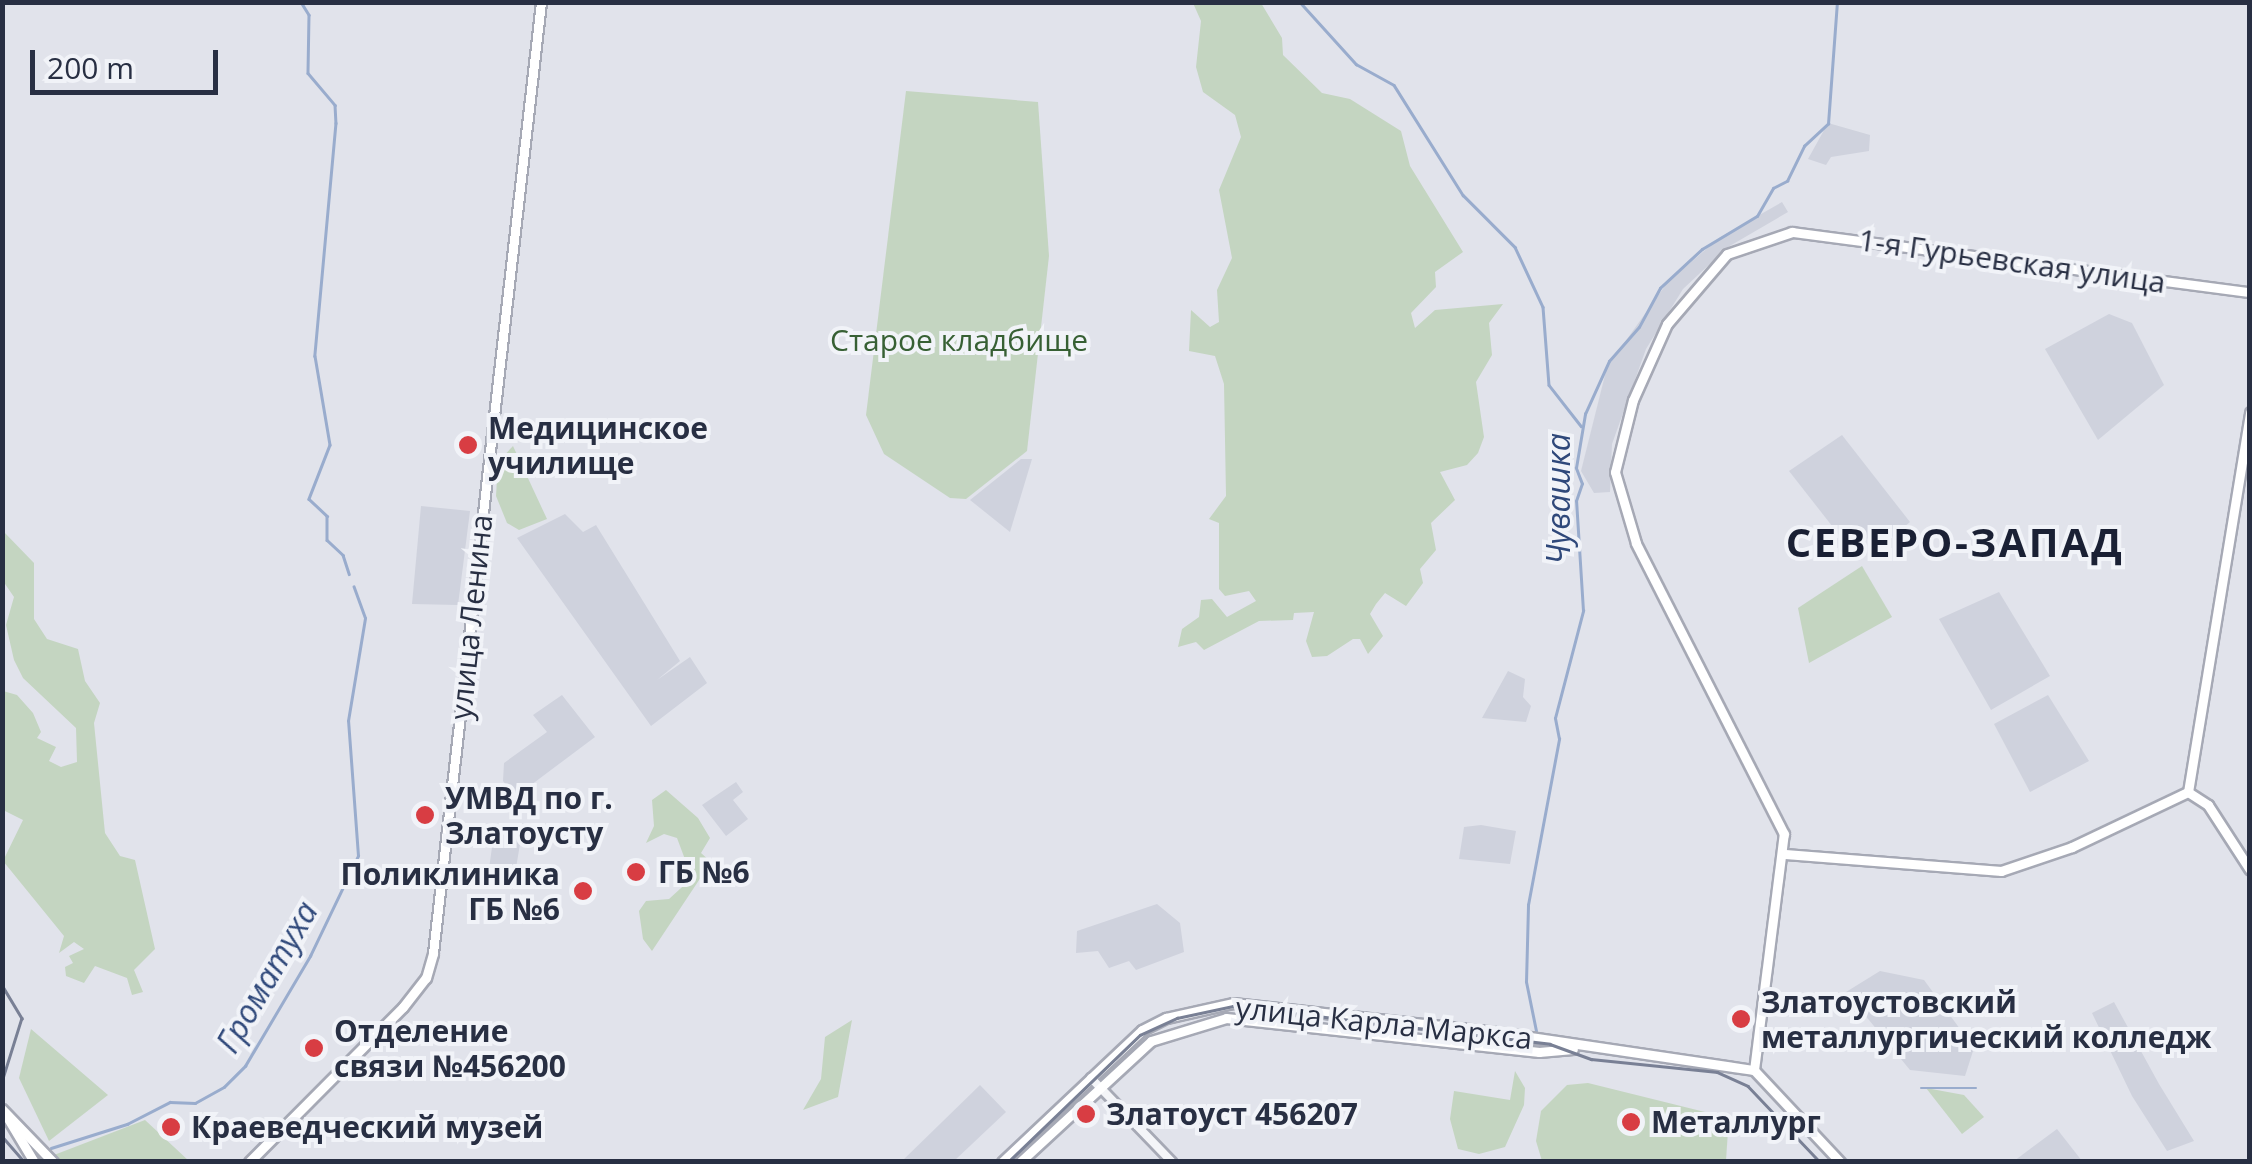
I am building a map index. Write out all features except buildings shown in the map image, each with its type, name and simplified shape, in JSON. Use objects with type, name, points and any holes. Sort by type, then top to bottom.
[{"type":"main road","name":"улица Ленина","points":[[250,1162],[402,1007],[426,978],[434,953],[541,2]]},
{"type":"main road","name":"1-я Гурьевская улица","points":[[1785,854],[1777,812],[1623,515],[1617,450],[1660,336],[1709,269],[1736,248],[1774,234],[1815,234],[2250,292]]},
{"type":"main road","points":[[2188,792],[2250,412]]},
{"type":"main road","points":[[1840,1162],[1754,1070],[1785,854],[2001,870],[2072,847],[2188,792]]},
{"type":"main road","points":[[2188,792],[2208,805],[2250,870]]},
{"type":"main road","name":"улица Карла Маркса","points":[[1002,1162],[1154,1023],[1233,1003],[1503,1033],[1581,1048],[1754,1070]]},
{"type":"main road","name":"улица Карла Маркса","points":[[1020,1162],[1165,1034],[1244,1016],[1539,1052],[1581,1048]]},
{"type":"main road","points":[[2,1109],[34,1162]]},
{"type":"main road","points":[[2,1109],[53,1162]]},
{"type":"street","points":[[1091,1078],[1172,1162]]},
{"type":"shaded area","points":[[1828,123],[1870,135],[1869,151],[1831,157],[1826,165],[1808,159]]},
{"type":"shaded area","points":[[1782,202],[1788,212],[1728,247],[1683,289],[1646,349],[1612,444],[1610,492],[1594,493],[1581,471],[1607,367],[1667,283],[1719,238]]},
{"type":"shaded area","points":[[2109,314],[2132,323],[2164,385],[2098,440],[2045,349]]},
{"type":"shaded area","points":[[1842,435],[1910,522],[1892,537],[1843,540],[1789,471]]},
{"type":"shaded area","points":[[1021,459],[1032,459],[1010,532],[970,500]]},
{"type":"shaded area","points":[[421,506],[470,511],[458,605],[412,604]]},
{"type":"shaded area","points":[[565,514],[583,532],[596,525],[680,661],[657,680],[690,657],[707,683],[651,726],[517,538]]},
{"type":"shaded area","points":[[1999,592],[2050,676],[1991,710],[1939,619]]},
{"type":"shaded area","points":[[1508,671],[1525,679],[1523,697],[1531,706],[1526,722],[1482,718]]},
{"type":"shaded area","points":[[562,695],[595,737],[515,797],[503,781],[504,763],[547,732],[533,715]]},
{"type":"shaded area","points":[[2048,695],[2089,761],[2030,792],[1994,724]]},
{"type":"shaded area","points":[[736,782],[743,792],[733,800],[748,819],[726,836],[702,805]]},
{"type":"shaded area","points":[[1481,825],[1516,831],[1510,864],[1459,859],[1464,827]]},
{"type":"shaded area","points":[[495,826],[522,832],[516,868],[502,871],[500,885],[487,883]]},
{"type":"shaded area","points":[[1157,904],[1180,923],[1184,952],[1136,970],[1129,961],[1109,968],[1098,951],[1076,953],[1077,931]]},
{"type":"shaded area","points":[[1880,971],[1924,980],[1974,1048],[1965,1076],[1910,1070],[1846,992]]},
{"type":"shaded area","points":[[2114,1002],[2194,1141],[2167,1151],[2132,1096],[2092,1013]]},
{"type":"shaded area","points":[[980,1085],[1006,1112],[954,1161],[902,1161]]},
{"type":"shaded area","points":[[2057,1129],[2082,1161],[2014,1161]]},
{"type":"green space","points":[[1193,3],[1261,3],[1282,38],[1283,55],[1322,93],[1350,99],[1401,131],[1410,166],[1463,252],[1435,272],[1436,287],[1411,313],[1415,328],[1435,310],[1503,304],[1489,323],[1492,355],[1476,382],[1484,437],[1478,453],[1467,465],[1440,472],[1455,500],[1431,523],[1436,550],[1420,569],[1423,583],[1406,606],[1385,593],[1376,604],[1370,614],[1383,636],[1368,654],[1360,639],[1353,639],[1327,656],[1312,657],[1306,641],[1314,612],[1294,613],[1293,620],[1259,621],[1204,650],[1196,642],[1178,647],[1182,629],[1199,617],[1201,600],[1212,599],[1227,617],[1256,601],[1249,591],[1225,596],[1219,589],[1219,523],[1209,519],[1226,496],[1224,384],[1215,356],[1189,351],[1191,310],[1210,327],[1219,322],[1217,290],[1232,258],[1219,190],[1241,137],[1235,115],[1203,92],[1196,67],[1201,21]]},
{"type":"green space","name":"Старое кладбище","points":[[906,91],[1038,102],[1049,256],[1027,451],[966,499],[950,498],[884,454],[866,415]]},
{"type":"green space","points":[[513,446],[547,519],[519,530],[507,523],[496,496],[498,462]]},
{"type":"green space","points":[[3,531],[34,563],[34,619],[47,639],[78,649],[85,681],[100,703],[94,723],[105,833],[120,856],[135,860],[155,949],[134,970],[143,992],[132,995],[127,978],[95,966],[84,983],[66,976],[65,967],[73,963],[69,956],[84,949],[74,942],[59,953],[64,936],[3,861],[23,820],[3,810],[3,691],[17,695],[33,713],[41,732],[37,738],[56,747],[49,761],[61,767],[77,762],[76,728],[23,678],[14,660],[6,625],[14,597],[3,581]]},
{"type":"green space","points":[[1862,566],[1892,617],[1809,663],[1798,608]]},
{"type":"green space","points":[[666,790],[698,818],[710,838],[701,853],[711,862],[652,951],[643,939],[639,911],[646,901],[669,899],[692,878],[677,838],[664,834],[646,843],[654,826],[652,800]]},
{"type":"green space","points":[[852,1020],[838,1097],[803,1110],[821,1079],[825,1037]]},
{"type":"green space","points":[[31,1029],[108,1095],[49,1141],[19,1078]]},
{"type":"green space","points":[[1515,1071],[1525,1088],[1524,1105],[1505,1147],[1479,1154],[1458,1149],[1450,1119],[1454,1091],[1510,1100]]},
{"type":"green space","name":"Металлург","points":[[1588,1083],[1717,1115],[1728,1130],[1726,1161],[1542,1161],[1536,1141],[1541,1111],[1567,1085]]},
{"type":"green space","points":[[1926,1088],[1964,1095],[1984,1117],[1962,1134]]},
{"type":"green space","points":[[145,1120],[189,1161],[61,1161],[54,1155]]},
{"type":"waterway","name":"Громатуха","points":[[301,2],[309,15],[308,73],[335,105],[336,123],[315,356],[330,445],[309,499],[327,516],[327,540],[343,555],[349,574]]},
{"type":"waterway","name":"Чувашка","points":[[1300,2],[1356,64],[1394,85],[1463,195],[1515,247],[1543,307],[1549,385],[1581,426]]},
{"type":"waterway","name":"Чувашка","points":[[1536,1031],[1526,982],[1528,905],[1559,739],[1555,718],[1583,611],[1576,501],[1582,484],[1576,468],[1585,414],[1609,361],[1639,327],[1660,288],[1702,249],[1757,216],[1773,188],[1787,181],[1804,146],[1828,124],[1837,2]]},
{"type":"waterway","name":"Громатуха","points":[[51,1148],[127,1124],[170,1102],[195,1103],[224,1087],[245,1066],[310,956],[358,856],[348,721],[365,618],[354,587]]},
{"type":"waterway","points":[[1921,1088],[1976,1088]]},
{"type":"tram line","points":[[2,985],[22,1018],[2,1082]]},
{"type":"tram line","points":[[1008,1162],[1140,1035],[1177,1018],[1233,1006],[1550,1044],[1591,1059],[1717,1072],[1748,1086],[1820,1162]]},
{"type":"tram line","points":[[2,1136],[25,1162]]},
{"type":"place","name":"Медицинское училище","points":[[468,445]]},
{"type":"place","name":"УМВД по г. Златоусту","points":[[425,815]]},
{"type":"place","name":"ГБ №6","points":[[636,872]]},
{"type":"place","name":"Поликлиника ГБ №6","points":[[583,891]]},
{"type":"place","name":"Златоустовский металлургический колледж","points":[[1741,1019]]},
{"type":"place","name":"Отделение связи №456200","points":[[314,1048]]},
{"type":"place","name":"Златоуст 456207","points":[[1086,1114]]},
{"type":"place","name":"Металлург","points":[[1631,1122]]},
{"type":"place","name":"Краеведческий музей","points":[[171,1127]]},
{"type":"district","name":"СЕВЕРО-ЗАПАД","points":[[1955,542]]}]
